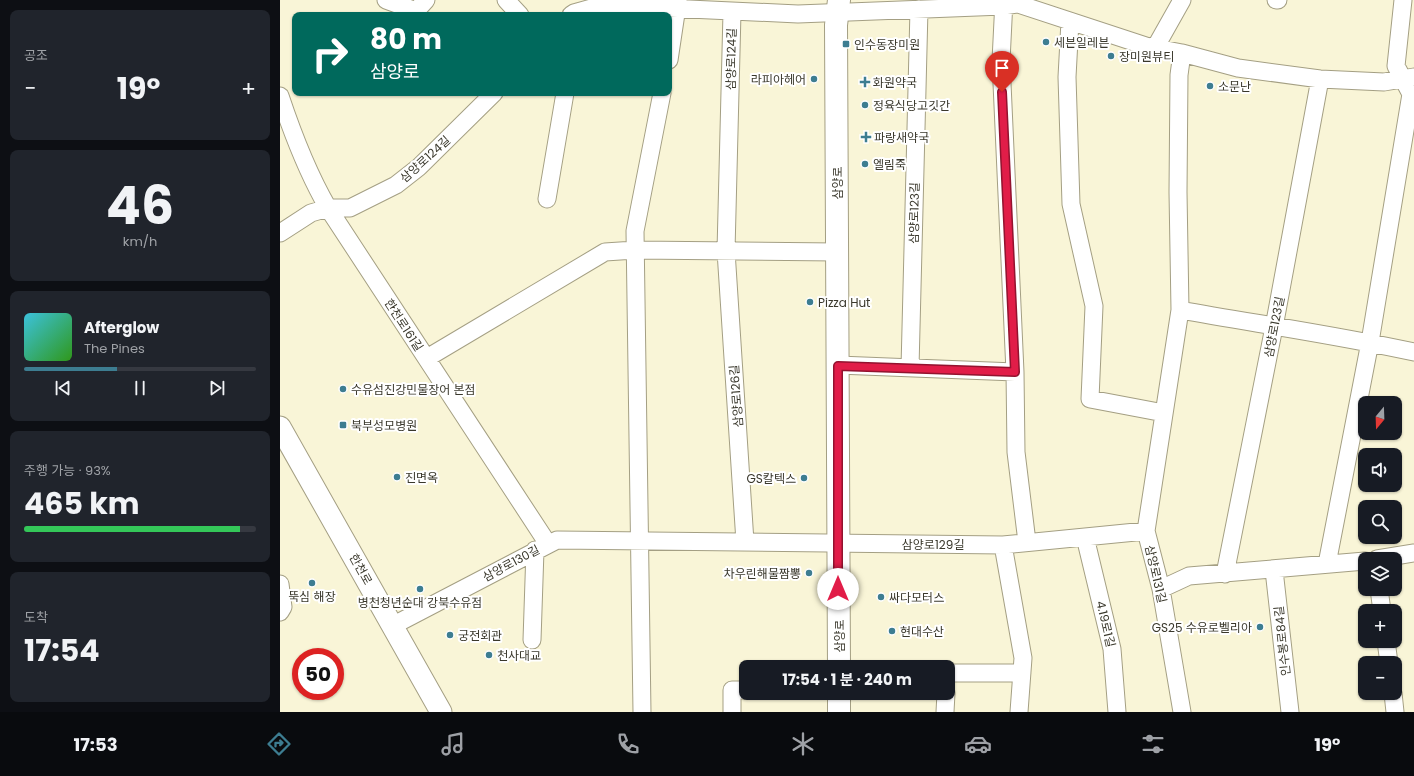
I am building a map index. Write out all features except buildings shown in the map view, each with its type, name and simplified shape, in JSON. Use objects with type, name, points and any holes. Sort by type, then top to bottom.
[{"type":"main road","name":"삼양로","points":[[838,6],[837,252],[839,660]]},
{"type":"main road","points":[[839,700],[839,712]]},
{"type":"street","points":[[386,0],[416,11],[426,0]]},
{"type":"street","points":[[506,0],[517,12]]},
{"type":"street","points":[[1155,48],[1182,0]]},
{"type":"street","points":[[1327,564],[1370,342],[1411,94],[1410,79],[1396,66],[1403,0]]},
{"type":"street","points":[[838,6],[919,9],[1004,3],[1018,4],[1155,48],[1182,53],[1238,68],[1320,79],[1384,82],[1410,79]]},
{"type":"street","points":[[1004,3],[1001,61],[1015,372],[1016,452],[1027,542]]},
{"type":"street","name":"삼양로124길","points":[[577,12],[592,4],[678,5],[732,12],[798,14],[838,6]]},
{"type":"street","points":[[672,42],[678,5]]},
{"type":"street","name":"삼양로123길","points":[[910,368],[919,9]]},
{"type":"street","name":"삼양로124길","points":[[726,251],[732,12]]},
{"type":"street","points":[[1070,21],[1067,77],[1071,204],[1094,306],[1090,399],[1164,413]]},
{"type":"street","points":[[1146,531],[1180,310],[1178,169],[1179,75],[1182,53]]},
{"type":"street","name":"삼양로123길","points":[[1225,574],[1274,327],[1320,79]]},
{"type":"street","name":"한천로161길","points":[[280,96],[294,138],[315,185],[328,208],[426,358],[542,547]]},
{"type":"street","name":"삼양로124길","points":[[280,233],[311,213],[328,208],[350,208],[396,185],[419,167],[491,96]]},
{"type":"street","points":[[547,199],[564,96]]},
{"type":"street","points":[[642,712],[634,231],[661,96]]},
{"type":"street","points":[[426,358],[605,252],[635,250],[837,252]]},
{"type":"street","name":"삼양로126길","points":[[726,251],[745,542]]},
{"type":"street","points":[[1180,310],[1370,342],[1414,352]]},
{"type":"street","points":[[838,366],[1015,372]]},
{"type":"street","name":"한천로","points":[[280,427],[441,712]]},
{"type":"street","name":"삼양로129길","points":[[838,543],[1003,545],[1146,531]]},
{"type":"street","name":"삼양로131길","points":[[1146,531],[1161,589],[1182,712]]},
{"type":"street","name":"4.19로1길","points":[[1085,537],[1112,649],[1117,712]]},
{"type":"street","name":"삼양로130길","points":[[392,626],[557,540],[838,543]]},
{"type":"street","points":[[1003,545],[1023,658],[1020,712]]},
{"type":"street","points":[[532,640],[542,547]]},
{"type":"street","points":[[1402,555],[1414,553]]},
{"type":"street","points":[[1161,589],[1189,576],[1274,570],[1358,562]]},
{"type":"street","name":"인수봉로84길","points":[[1274,570],[1290,712]]},
{"type":"street","points":[[280,584],[283,607],[280,612]]},
{"type":"street","points":[[955,673],[1022,673]]},
{"type":"street","points":[[732,712],[732,690],[739,690]]},
{"type":"street","points":[[945,712],[946,700]]},
{"type":"street","points":[[1393,700],[1394,712]]},
{"type":"place","name":"세븐일레븐","points":[[1046,42]]},
{"type":"place","name":"인수동장미원","points":[[846,44]]},
{"type":"place","name":"장미원뷰티","points":[[1111,56]]},
{"type":"place","name":"라피아헤어","points":[[814,79]]},
{"type":"place","name":"화원약국","points":[[865,82]]},
{"type":"place","name":"소문난","points":[[1210,86]]},
{"type":"place","name":"정육식당고깃간","points":[[865,105]]},
{"type":"place","name":"파랑새약국","points":[[866,137]]},
{"type":"place","name":"엘림죽","points":[[865,164]]},
{"type":"place","name":"Pizza Hut","points":[[810,302]]},
{"type":"place","name":"수유섬진강민물장어 본점","points":[[343,389]]},
{"type":"place","name":"북부성모병원","points":[[343,425]]},
{"type":"place","name":"진면옥","points":[[397,477]]},
{"type":"place","name":"GS칼텍스","points":[[804,478]]},
{"type":"place","name":"차우린해물짬뽕","points":[[809,573]]},
{"type":"place","name":"뚝심 해장","points":[[312,583]]},
{"type":"place","name":"병천청년순대 강북수유점","points":[[420,589]]},
{"type":"place","name":"싸다모터스","points":[[881,597]]},
{"type":"place","name":"GS25 수유로벨리아","points":[[1260,627]]},
{"type":"place","name":"현대수산","points":[[892,631]]},
{"type":"place","name":"궁전회관","points":[[450,635]]},
{"type":"place","name":"천사대교","points":[[489,655]]},
{"type":"route","points":[[838,589],[838,366],[1015,372],[1002,92]]}]
